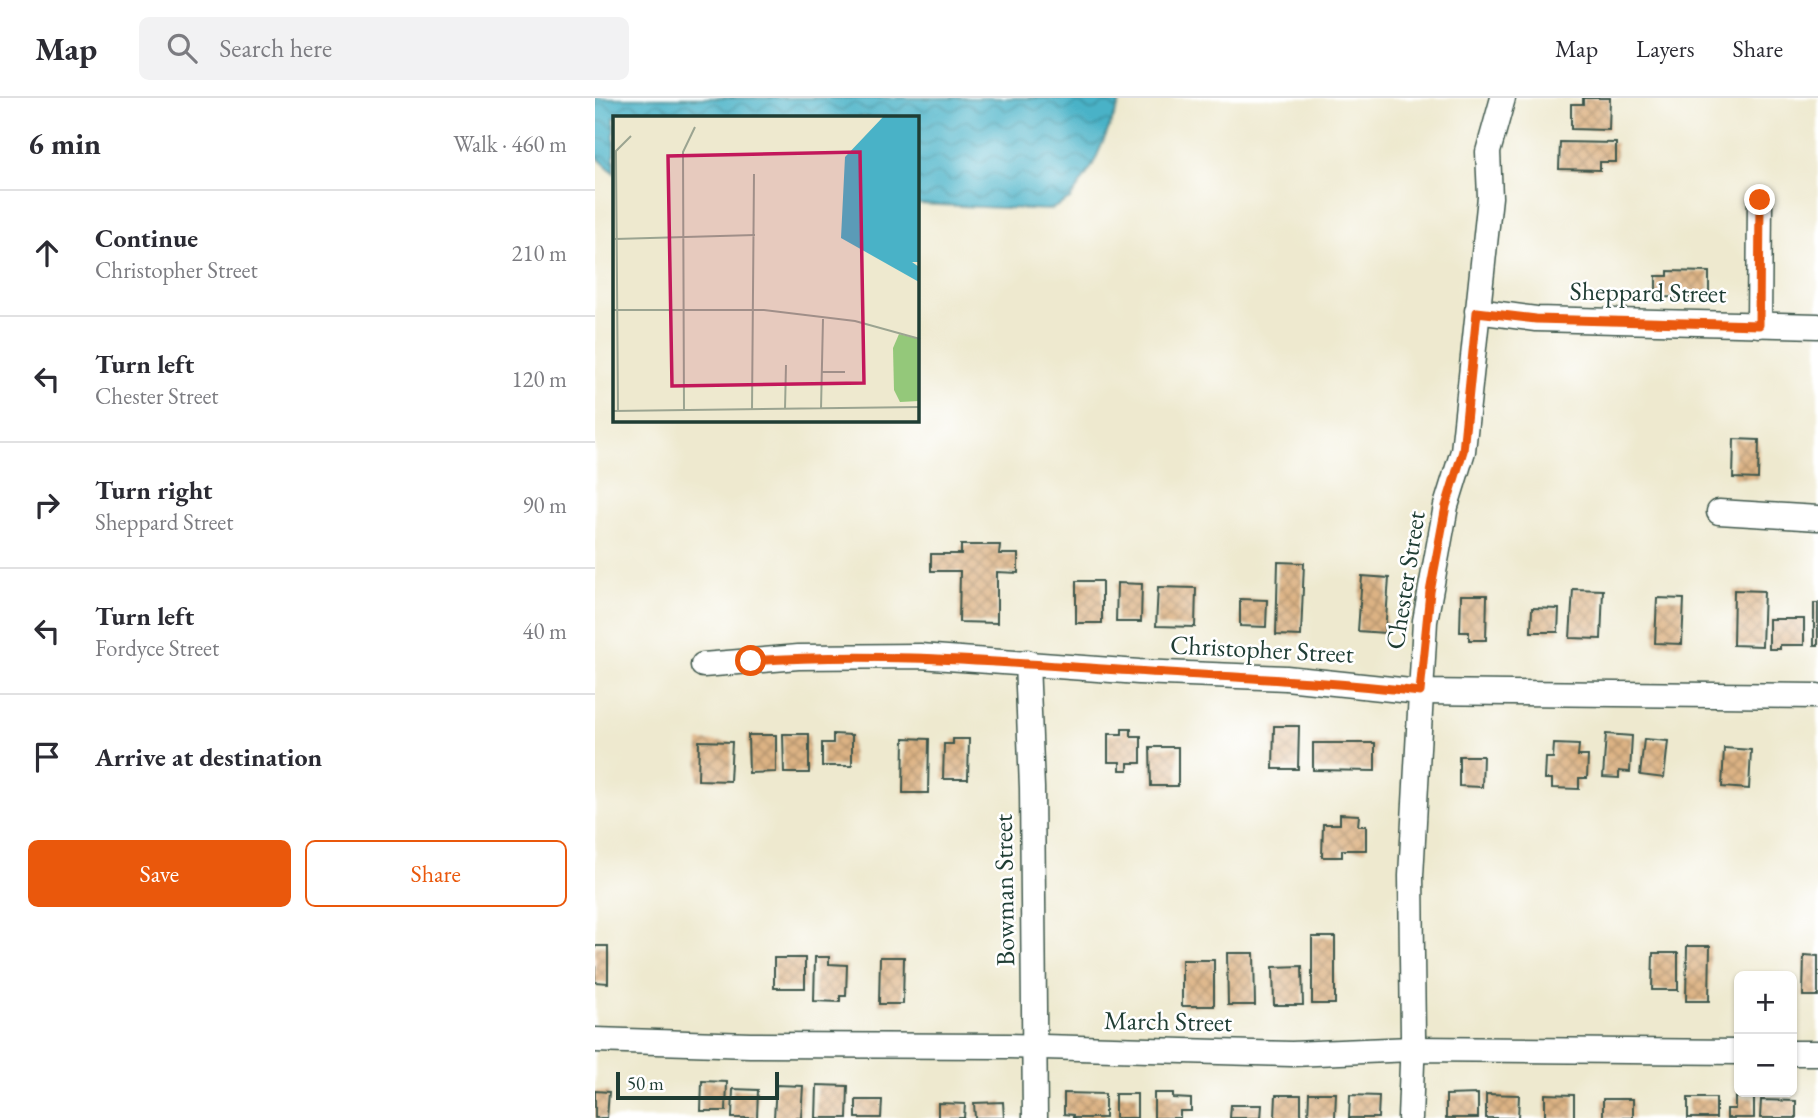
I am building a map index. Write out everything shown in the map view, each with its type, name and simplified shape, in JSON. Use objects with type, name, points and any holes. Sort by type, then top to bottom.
[{"type":"street","name":"Chester Street","points":[[1410,1118],[1411,876],[1421,727],[1420,692],[1430,592],[1446,506],[1463,451],[1490,197],[1490,142],[1503,98]]},
{"type":"street","points":[[1759,325],[1760,200]]},
{"type":"street","name":"Sheppard Street","points":[[1477,312],[1536,319],[1818,326]]},
{"type":"street","points":[[1719,512],[1818,518]]},
{"type":"street","name":"Christopher Street","points":[[703,665],[859,656],[1027,662],[1132,671],[1314,680],[1420,692],[1818,696]]},
{"type":"street","name":"Bowman Street","points":[[1027,662],[1037,1047],[1035,1118]]},
{"type":"street","name":"March Street","points":[[595,1040],[1292,1054],[1412,1049],[1734,1052]]},
{"type":"street","points":[[1797,1053],[1818,1053]]},
{"type":"water","points":[[595,98],[1122,98],[1093,165],[1070,199],[1050,210],[919,204],[919,116],[613,116],[613,172],[595,155]]},
{"type":"building","points":[[1583,98],[1610,98],[1609,130],[1571,129],[1571,104],[1583,104]]},
{"type":"building","points":[[1560,142],[1616,143],[1616,162],[1600,162],[1600,170],[1559,169]]},
{"type":"building","points":[[1668,271],[1709,272],[1709,298],[1656,297],[1656,276],[1668,276]]},
{"type":"building","points":[[1734,439],[1759,440],[1758,479],[1733,478]]},
{"type":"building","points":[[961,545],[1000,545],[999,554],[1018,554],[1018,573],[997,572],[997,623],[959,622],[960,571],[931,571],[931,554],[961,554]]},
{"type":"building","points":[[1278,562],[1304,563],[1301,636],[1276,635]]},
{"type":"building","points":[[1362,576],[1389,578],[1385,633],[1358,631]]},
{"type":"building","points":[[1076,581],[1102,581],[1102,623],[1076,623]]},
{"type":"building","points":[[1117,583],[1142,584],[1141,622],[1116,622]]},
{"type":"building","points":[[1158,587],[1196,588],[1195,627],[1156,626]]},
{"type":"building","points":[[1573,589],[1603,590],[1601,639],[1570,638]]},
{"type":"building","points":[[1734,590],[1764,591],[1762,646],[1733,645]]},
{"type":"building","points":[[1461,595],[1487,595],[1486,640],[1469,640],[1469,632],[1460,632]]},
{"type":"building","points":[[1657,598],[1684,599],[1682,644],[1655,643]]},
{"type":"building","points":[[1240,599],[1267,600],[1266,627],[1240,626]]},
{"type":"building","points":[[1814,603],[1818,603],[1818,645],[1814,645]]},
{"type":"building","points":[[1532,608],[1559,609],[1558,632],[1531,632]]},
{"type":"building","points":[[1769,619],[1804,619],[1804,645],[1780,645],[1780,649],[1769,649]]},
{"type":"building","points":[[1274,726],[1299,726],[1298,769],[1273,769]]},
{"type":"building","points":[[1122,729],[1131,729],[1131,736],[1141,736],[1141,763],[1128,763],[1128,770],[1120,770],[1120,762],[1108,762],[1108,734],[1122,734]]},
{"type":"building","points":[[783,734],[809,734],[809,773],[784,773]]},
{"type":"building","points":[[833,734],[852,735],[852,766],[822,766],[822,743],[833,743]]},
{"type":"building","points":[[1606,734],[1632,736],[1630,772],[1619,771],[1619,778],[1603,777]]},
{"type":"building","points":[[748,735],[776,735],[776,772],[749,773]]},
{"type":"building","points":[[904,738],[929,739],[928,793],[903,793]]},
{"type":"building","points":[[953,739],[969,739],[968,779],[943,779],[944,744],[953,744]]},
{"type":"building","points":[[1644,739],[1668,741],[1664,778],[1640,775]]},
{"type":"building","points":[[699,741],[732,742],[730,781],[698,780]]},
{"type":"building","points":[[1313,743],[1375,743],[1375,771],[1313,770]]},
{"type":"building","points":[[1554,744],[1579,745],[1578,756],[1588,756],[1587,778],[1579,778],[1579,789],[1552,788],[1552,779],[1545,779],[1546,758],[1553,758]]},
{"type":"building","points":[[1150,747],[1178,747],[1178,786],[1151,786]]},
{"type":"building","points":[[1724,748],[1751,750],[1749,789],[1722,787]]},
{"type":"building","points":[[1459,756],[1483,756],[1482,787],[1459,786]]},
{"type":"building","points":[[1340,814],[1359,815],[1358,826],[1366,826],[1366,850],[1342,850],[1342,857],[1322,857],[1323,824],[1340,824]]},
{"type":"building","points":[[1312,937],[1335,937],[1335,1004],[1312,1004]]},
{"type":"building","points":[[595,946],[608,946],[608,983],[595,982]]},
{"type":"building","points":[[1687,946],[1710,946],[1709,1001],[1686,1001]]},
{"type":"building","points":[[1227,953],[1254,953],[1255,1005],[1228,1005]]},
{"type":"building","points":[[1653,953],[1678,953],[1678,990],[1652,990]]},
{"type":"building","points":[[1804,955],[1818,956],[1818,996],[1803,996]]},
{"type":"building","points":[[815,957],[829,957],[829,964],[847,965],[846,996],[840,996],[840,1002],[814,1001]]},
{"type":"building","points":[[880,957],[904,957],[903,1004],[879,1004]]},
{"type":"building","points":[[774,958],[805,958],[805,988],[774,988]]},
{"type":"building","points":[[1182,960],[1214,960],[1214,1006],[1182,1006]]},
{"type":"building","points":[[1302,966],[1303,1005],[1274,1005],[1273,967]]},
{"type":"building","points":[[702,1081],[727,1082],[726,1111],[701,1111]]},
{"type":"building","points":[[776,1085],[803,1086],[801,1118],[774,1118]]},
{"type":"building","points":[[817,1085],[848,1086],[847,1118],[816,1118]]},
{"type":"building","points":[[733,1089],[758,1090],[757,1118],[732,1118]]},
{"type":"building","points":[[595,1091],[609,1092],[607,1118],[595,1118]]},
{"type":"building","points":[[1064,1093],[1105,1094],[1105,1118],[1073,1118],[1073,1115],[1064,1114]]},
{"type":"building","points":[[1154,1093],[1173,1093],[1173,1098],[1191,1099],[1191,1111],[1180,1111],[1180,1118],[1154,1118]]},
{"type":"building","points":[[1309,1093],[1336,1093],[1335,1118],[1308,1118]]},
{"type":"building","points":[[1115,1094],[1137,1094],[1137,1118],[1115,1118]]},
{"type":"building","points":[[1478,1094],[1478,1118],[1446,1118],[1446,1095]]},
{"type":"building","points":[[1486,1094],[1519,1095],[1518,1118],[1486,1118]]},
{"type":"building","points":[[1545,1094],[1574,1095],[1574,1118],[1545,1118]]},
{"type":"building","points":[[1276,1095],[1301,1095],[1301,1118],[1275,1118]]},
{"type":"building","points":[[1350,1095],[1379,1096],[1378,1118],[1349,1118]]},
{"type":"building","points":[[1735,1097],[1754,1098],[1754,1118],[1727,1118],[1727,1109],[1735,1109]]},
{"type":"building","points":[[1688,1098],[1716,1098],[1716,1118],[1688,1118]]},
{"type":"building","points":[[1603,1099],[1633,1099],[1633,1118],[1603,1118]]},
{"type":"building","points":[[856,1100],[882,1100],[881,1118],[856,1118]]},
{"type":"building","points":[[1761,1100],[1796,1101],[1796,1118],[1760,1118]]},
{"type":"building","points":[[1003,1102],[1004,1118],[975,1118],[974,1103]]},
{"type":"building","points":[[938,1103],[965,1104],[964,1118],[938,1118]]},
{"type":"building","points":[[1231,1105],[1262,1105],[1261,1118],[1230,1118]]},
{"type":"route","points":[[751,661],[798,657],[920,656],[1132,671],[1286,678],[1420,692],[1430,592],[1446,506],[1463,451],[1477,312],[1536,319],[1759,325],[1760,200]]}]
